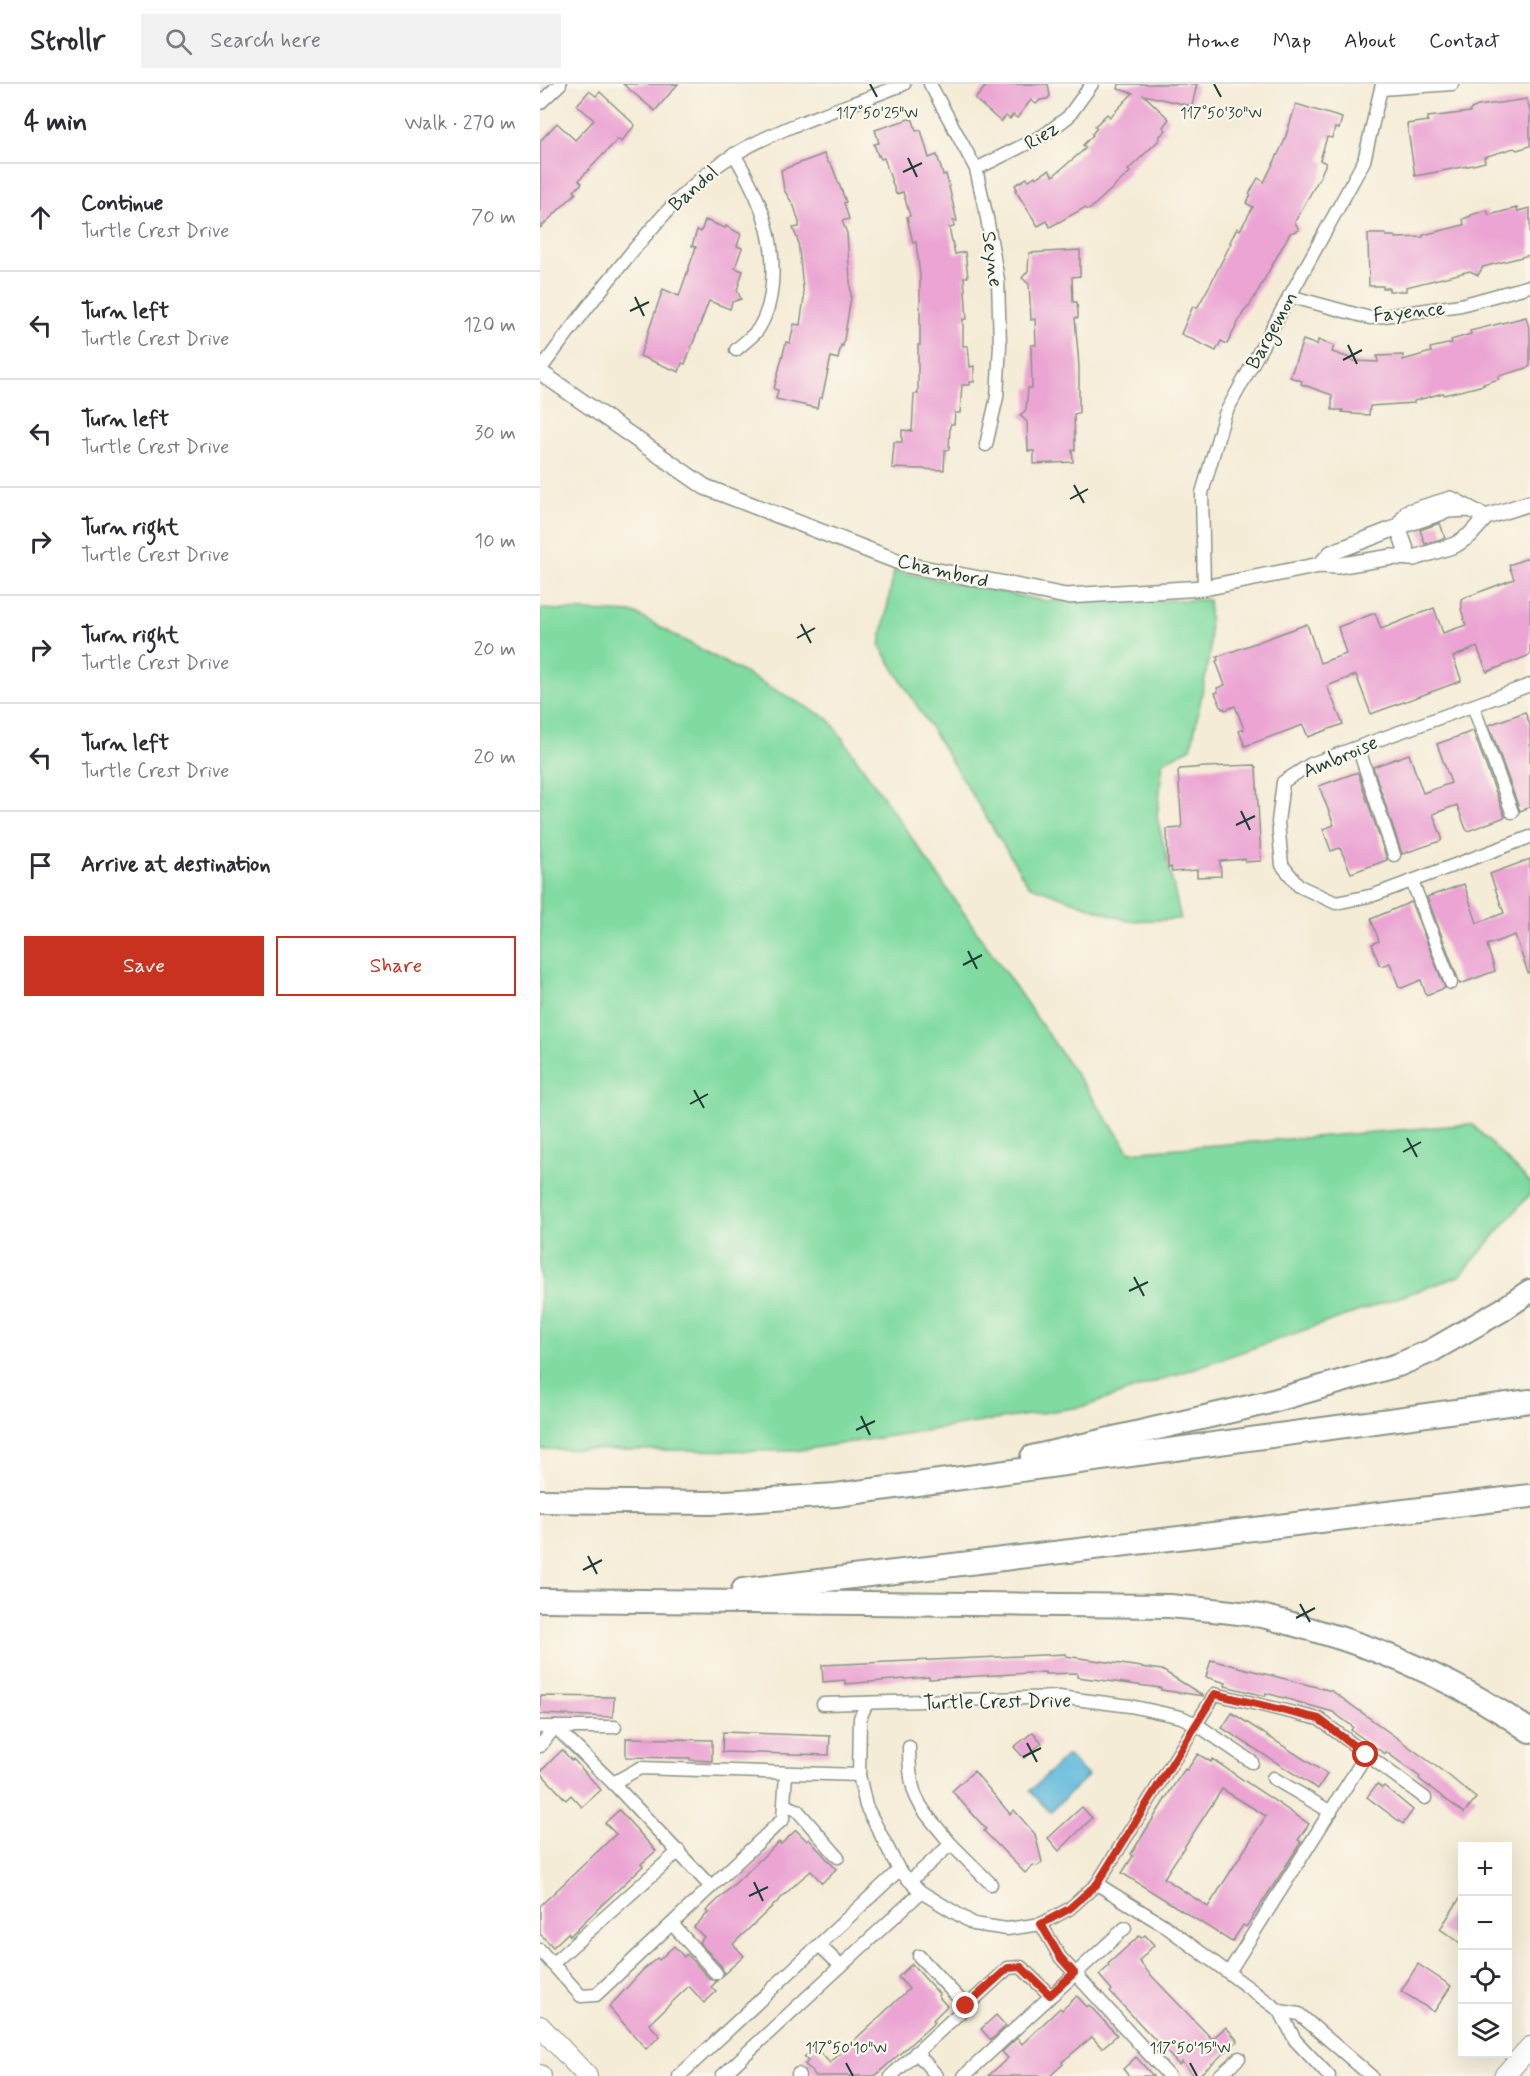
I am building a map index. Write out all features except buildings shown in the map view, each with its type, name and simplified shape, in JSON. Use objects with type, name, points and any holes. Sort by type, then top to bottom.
[{"type":"highway","points":[[884,1490],[1266,1403],[1365,1376],[1431,1351],[1530,1291]]},
{"type":"highway","points":[[540,1501],[710,1503],[836,1495],[1530,1401]]},
{"type":"highway","points":[[649,1602],[1530,1496]]},
{"type":"highway","points":[[540,1600],[1170,1606],[1263,1616],[1337,1637],[1402,1660],[1464,1690],[1530,1731]]},
{"type":"main road","points":[[540,2026],[587,2076]]},
{"type":"main road","points":[[1504,2076],[1530,2047]]},
{"type":"street","points":[[540,103],[560,84]]},
{"type":"street","name":"Bandol","points":[[540,371],[596,295],[667,209],[706,174],[734,154],[784,128],[904,84]]},
{"type":"street","name":"Seyne","points":[[930,84],[976,169],[998,280],[1000,345],[997,397],[986,445]]},
{"type":"street","name":"Riez","points":[[976,169],[1018,149],[1060,123],[1068,117],[1092,84]]},
{"type":"street","points":[[1382,86],[1452,84]]},
{"type":"street","name":"Bargemon","points":[[1204,588],[1202,493],[1225,414],[1364,161],[1382,86]]},
{"type":"street","points":[[734,154],[752,185],[767,223],[774,262],[771,299],[759,329],[736,350]]},
{"type":"street","name":"Fayence","points":[[1288,296],[1371,318],[1461,305],[1530,286]]},
{"type":"street","name":"Chambord","points":[[540,371],[705,488],[907,565],[1066,596],[1204,588],[1320,565],[1335,566],[1392,557],[1408,558],[1455,545],[1470,534],[1486,517],[1530,503]]},
{"type":"street","name":"Chambord","points":[[1320,565],[1331,553],[1449,510],[1470,509],[1486,517]]},
{"type":"street","points":[[1398,527],[1408,558]]},
{"type":"street","name":"Ambroise","points":[[1530,685],[1311,764],[1283,782],[1278,822],[1282,865],[1299,886],[1336,903],[1374,896],[1530,837]]},
{"type":"street","points":[[1473,706],[1512,812]]},
{"type":"street","points":[[1358,747],[1394,855]]},
{"type":"street","points":[[1412,881],[1451,983]]},
{"type":"street","points":[[867,1703],[860,1718],[859,1775],[866,1806],[899,1870],[921,1892],[974,1924],[1007,1929],[1041,1924],[1069,1909],[1097,1884],[1215,1694],[1319,1719],[1425,1798]]},
{"type":"street","name":"Turtle Crest Drive","points":[[823,1704],[1059,1697],[1130,1706],[1181,1717],[1196,1724],[1252,1762]]},
{"type":"street","points":[[540,1727],[615,1727]]},
{"type":"street","points":[[540,1746],[555,1727]]},
{"type":"street","points":[[555,1727],[613,1783],[711,1887]]},
{"type":"street","points":[[909,1747],[912,1791],[919,1805],[951,1844],[991,1884]]},
{"type":"street","points":[[1229,1972],[1366,1755]]},
{"type":"street","points":[[613,1783],[640,1768],[859,1775]]},
{"type":"street","points":[[540,1950],[581,1996],[596,1995],[783,1820],[786,1774]]},
{"type":"street","points":[[1273,1778],[1331,1812]]},
{"type":"street","points":[[784,1805],[797,1810],[838,1857]]},
{"type":"street","points":[[910,1881],[951,1844]]},
{"type":"street","points":[[552,1964],[679,1851]]},
{"type":"street","points":[[679,2076],[899,1870]]},
{"type":"street","points":[[1097,1884],[1165,1926],[1280,2011],[1295,2040],[1329,2076]]},
{"type":"street","points":[[722,2076],[921,1892]]},
{"type":"street","points":[[672,1924],[716,1973]]},
{"type":"street","points":[[1041,1924],[1060,1957],[1169,2076]]},
{"type":"street","points":[[964,2076],[1125,1928]]},
{"type":"street","points":[[819,1945],[841,1966]]},
{"type":"street","points":[[920,1956],[966,2006]]},
{"type":"street","points":[[891,2076],[1008,1968],[1021,1967],[1050,1995]]},
{"type":"street","points":[[1280,2011],[1299,2014],[1371,2076]]},
{"type":"street","points":[[916,2052],[937,2076]]},
{"type":"street","points":[[1220,2076],[1239,2058]]},
{"type":"green space","points":[[894,571],[1045,601],[1209,600],[1210,653],[1191,748],[1163,762],[1157,817],[1181,919],[1128,921],[1028,885],[880,646]]},
{"type":"green space","points":[[540,609],[634,613],[829,719],[1130,1152],[1472,1124],[1530,1183],[1530,1194],[1460,1276],[1086,1406],[794,1451],[540,1449]]},
{"type":"water","points":[[1067,1755],[1088,1776],[1050,1812],[1030,1791]]},
{"type":"route","points":[[966,2006],[1008,1968],[1021,1967],[1050,1995],[1074,1973],[1060,1957],[1041,1924],[1069,1909],[1097,1884],[1215,1694],[1319,1719],[1366,1755]]}]
